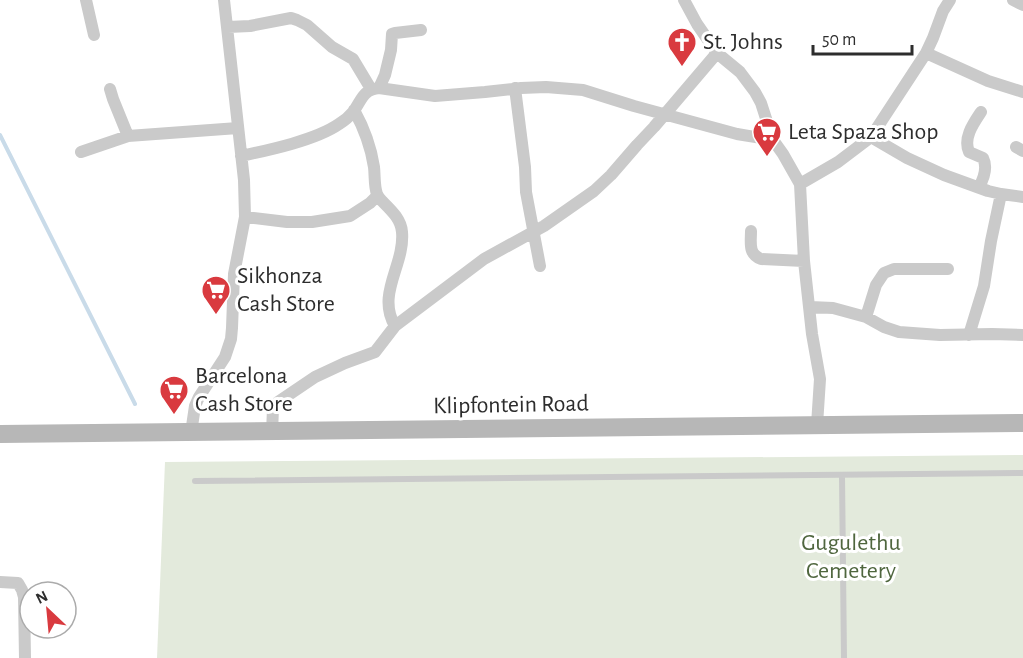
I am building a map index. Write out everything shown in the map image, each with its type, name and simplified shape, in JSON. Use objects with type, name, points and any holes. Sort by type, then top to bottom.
[{"type":"main road","name":"Klipfontein Road","points":[[0,434],[272,433],[1023,423]]},
{"type":"street","points":[[86,0],[94,35]]},
{"type":"street","points":[[191,433],[195,406],[225,357],[229,345],[234,274],[245,217],[242,156],[228,27],[224,0],[217,0]]},
{"type":"street","points":[[684,0],[717,53],[740,72],[755,92],[773,140],[800,184],[804,261],[812,334],[820,379],[817,425]]},
{"type":"street","points":[[800,184],[838,162],[871,137],[926,53],[943,11],[950,0]]},
{"type":"street","points":[[1012,0],[1023,5]]},
{"type":"street","points":[[228,27],[250,26],[291,18],[297,20],[307,25],[332,47],[353,59],[375,88],[435,96],[515,88],[546,87],[583,90],[737,134],[773,140]]},
{"type":"street","points":[[242,156],[308,138],[339,124],[354,110],[365,93],[375,88],[385,75],[392,34],[421,30]]},
{"type":"street","points":[[272,433],[273,408],[278,402],[315,377],[375,352],[395,326],[484,260],[533,233],[594,191],[666,114],[717,53]]},
{"type":"street","points":[[926,53],[988,81],[1023,92]]},
{"type":"street","points":[[515,88],[526,192],[540,266]]},
{"type":"street","points":[[110,89],[129,136]]},
{"type":"street","points":[[354,110],[362,124],[372,154],[377,196],[396,216],[402,230],[402,247],[388,298],[390,316],[395,326]]},
{"type":"street","points":[[979,187],[985,175],[985,162],[983,158],[969,152],[966,145],[972,125],[981,112]]},
{"type":"street","points":[[81,152],[129,136],[238,128]]},
{"type":"street","points":[[871,137],[944,175],[1001,194],[1023,197]]},
{"type":"street","points":[[969,334],[984,286],[1001,194]]},
{"type":"street","points":[[245,217],[287,222],[312,222],[350,216],[377,196]]},
{"type":"street","points":[[751,231],[751,251],[756,257],[804,261]]},
{"type":"street","points":[[866,317],[880,278],[889,270],[948,269]]},
{"type":"street","points":[[810,307],[833,308],[866,317],[899,332],[940,336],[992,333],[1023,335]]},
{"type":"street","points":[[0,582],[18,583],[22,590],[25,658]]},
{"type":"lane","points":[[195,481],[1023,473]]},
{"type":"lane","points":[[842,476],[844,658]]},
{"type":"green space","name":"Gugulethu Cemetery","points":[[1023,455],[1023,658],[157,658],[165,462]]},
{"type":"waterway","points":[[0,135],[135,404]]},
{"type":"place","name":"St. Johns","points":[[682,68]]},
{"type":"place","name":"Leta Spaza Shop","points":[[767,158]]},
{"type":"place","name":"Sikhonza Cash Store","points":[[216,316]]},
{"type":"place","name":"Barcelona Cash Store","points":[[174,416]]}]
